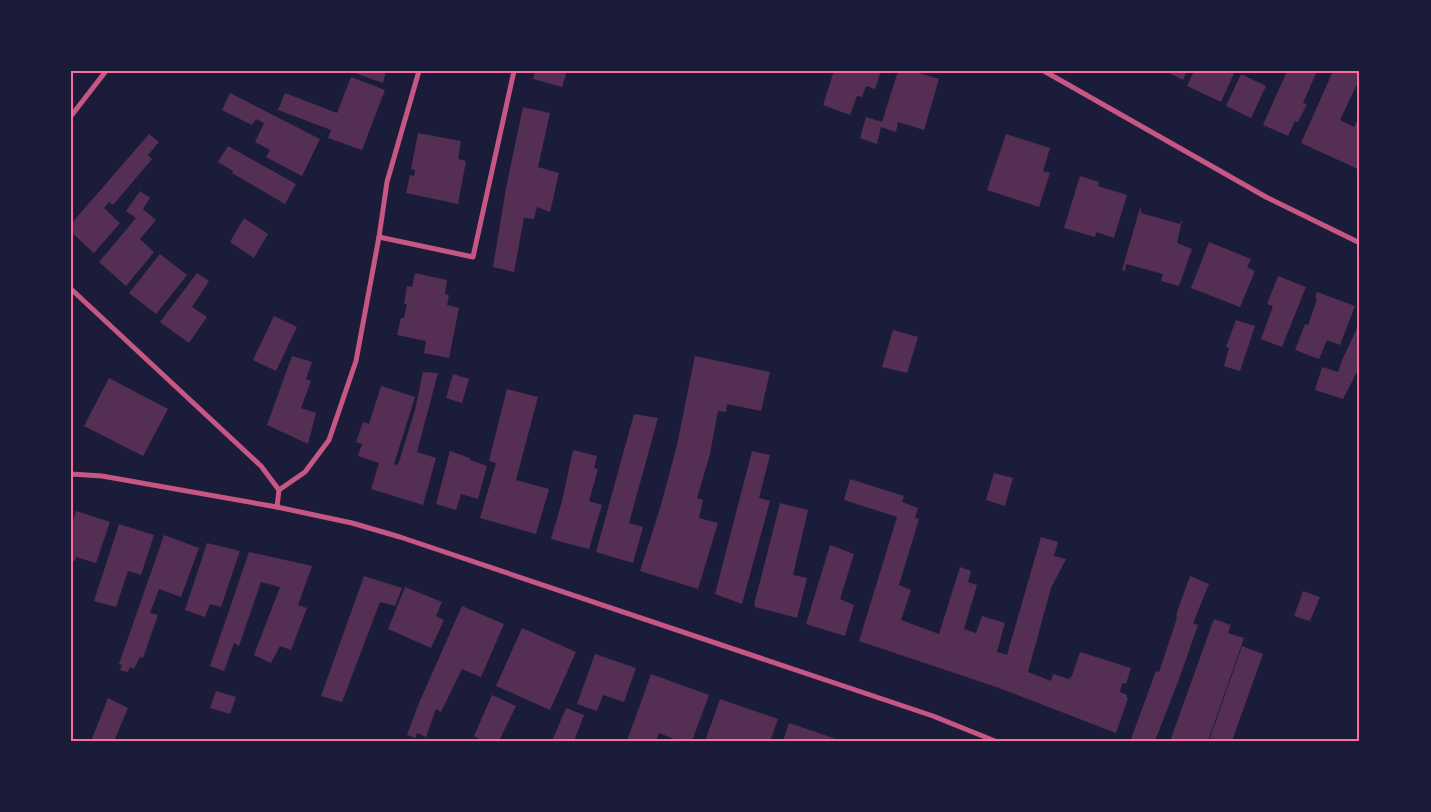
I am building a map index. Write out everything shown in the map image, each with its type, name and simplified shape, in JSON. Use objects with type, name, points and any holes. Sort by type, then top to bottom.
[{"type":"street","points":[[71,116],[106,71]]},
{"type":"street","points":[[279,490],[305,472],[329,440],[356,361],[379,237],[387,182],[419,71]]},
{"type":"street","points":[[379,237],[473,256],[514,71]]},
{"type":"street","points":[[1044,71],[1266,197],[1360,243]]},
{"type":"street","points":[[71,289],[261,466],[279,490],[277,506]]},
{"type":"street","points":[[71,474],[102,476],[277,506],[352,523],[400,537],[933,716],[995,741]]},
{"type":"building","points":[[355,71],[386,71],[383,83],[355,73]]},
{"type":"building","points":[[535,71],[567,71],[562,87],[533,79]]},
{"type":"building","points":[[834,71],[881,71],[875,89],[866,86],[862,97],[857,96],[850,115],[823,105]]},
{"type":"building","points":[[898,71],[913,71],[939,79],[924,130],[898,122],[896,132],[881,127],[877,144],[860,138],[866,117],[882,122]]},
{"type":"building","points":[[1165,71],[1187,71],[1183,80]]},
{"type":"building","points":[[1194,71],[1235,71],[1221,102],[1187,86]]},
{"type":"building","points":[[1287,71],[1317,71],[1303,103],[1307,104],[1298,122],[1295,121],[1288,136],[1263,125]]},
{"type":"building","points":[[1333,71],[1360,71],[1360,78],[1340,120],[1354,127],[1360,115],[1360,170],[1301,143]]},
{"type":"building","points":[[1241,74],[1266,86],[1251,118],[1226,106]]},
{"type":"building","points":[[351,77],[385,90],[362,150],[328,138],[331,130],[278,110],[285,93],[337,113]]},
{"type":"building","points":[[230,93],[320,139],[302,176],[266,157],[270,150],[255,142],[264,123],[256,119],[252,125],[222,110]]},
{"type":"building","points":[[523,107],[550,113],[538,167],[559,173],[550,212],[537,207],[534,219],[524,218],[514,272],[493,267],[506,188]]},
{"type":"building","points":[[418,133],[461,141],[458,159],[466,161],[458,204],[406,193],[410,175],[414,176],[415,170],[411,169]]},
{"type":"building","points":[[149,134],[159,142],[148,155],[152,159],[113,205],[109,202],[104,208],[120,223],[94,253],[71,232],[71,224]]},
{"type":"building","points":[[1006,134],[1050,148],[1043,171],[1050,173],[1039,207],[987,190]]},
{"type":"building","points":[[228,146],[296,184],[285,204],[232,173],[233,171],[218,162]]},
{"type":"building","points":[[1080,176],[1099,182],[1098,186],[1127,195],[1114,238],[1096,232],[1095,237],[1064,228]]},
{"type":"building","points":[[140,191],[150,198],[143,209],[156,220],[140,239],[154,252],[126,286],[99,262],[136,218],[126,211]]},
{"type":"building","points":[[1140,208],[1141,213],[1180,224],[1182,221],[1177,243],[1192,249],[1179,286],[1161,281],[1163,274],[1126,264],[1125,271],[1122,270]]},
{"type":"building","points":[[244,218],[268,234],[254,258],[230,242]]},
{"type":"building","points":[[1209,242],[1251,259],[1247,267],[1255,271],[1240,307],[1191,288]]},
{"type":"building","points":[[160,254],[187,275],[156,314],[129,293]]},
{"type":"building","points":[[197,273],[209,281],[192,307],[207,317],[189,343],[160,322]]},
{"type":"building","points":[[415,273],[447,280],[445,294],[449,295],[447,305],[459,308],[449,358],[424,353],[426,341],[397,335],[407,304],[404,304],[407,286],[412,287]]},
{"type":"building","points":[[1278,276],[1306,287],[1282,347],[1261,339],[1273,306],[1267,304]]},
{"type":"building","points":[[1317,292],[1355,306],[1340,345],[1327,340],[1319,359],[1295,350],[1305,324],[1308,325],[1317,299],[1315,298]]},
{"type":"building","points":[[274,316],[297,327],[276,371],[253,360]]},
{"type":"building","points":[[1236,320],[1255,326],[1240,371],[1224,366],[1229,348],[1226,347]]},
{"type":"building","points":[[1360,322],[1360,366],[1343,399],[1315,390],[1322,367],[1338,372]]},
{"type":"building","points":[[893,330],[918,337],[907,373],[882,367]]},
{"type":"building","points":[[292,356],[312,362],[306,379],[311,381],[301,408],[316,413],[308,444],[267,425]]},
{"type":"building","points":[[695,356],[770,372],[761,411],[727,404],[726,412],[718,411],[710,454],[697,498],[703,500],[699,518],[718,523],[698,589],[640,571],[661,505],[677,445]]},
{"type":"building","points":[[423,372],[438,373],[417,452],[436,458],[423,505],[371,489],[379,463],[358,456],[362,444],[356,442],[363,422],[369,424],[381,386],[415,397],[394,464],[398,465],[415,410]]},
{"type":"building","points":[[453,374],[469,379],[462,403],[446,398]]},
{"type":"building","points":[[109,378],[168,409],[143,456],[84,426]]},
{"type":"building","points":[[507,389],[538,397],[516,480],[549,489],[536,534],[480,518],[496,463],[489,461]]},
{"type":"building","points":[[634,414],[658,418],[629,523],[643,527],[633,563],[596,552]]},
{"type":"building","points":[[573,450],[597,456],[594,468],[598,469],[589,501],[602,505],[589,549],[551,539],[562,501]]},
{"type":"building","points":[[450,451],[487,466],[478,499],[461,494],[456,510],[436,504]]},
{"type":"building","points":[[752,451],[770,455],[759,498],[770,501],[742,604],[715,594]]},
{"type":"building","points":[[994,473],[1013,478],[1005,506],[986,500]]},
{"type":"building","points":[[850,479],[904,496],[902,502],[918,508],[915,518],[919,519],[899,585],[911,590],[901,620],[939,634],[960,567],[971,571],[968,582],[977,585],[964,629],[976,633],[982,616],[1005,623],[997,652],[1007,655],[1041,537],[1058,542],[1054,556],[1066,559],[1051,588],[1028,672],[1051,681],[1053,674],[1069,679],[1072,676],[1080,652],[1131,668],[1126,684],[1122,683],[1120,692],[1127,695],[1126,697],[1128,698],[1116,733],[999,688],[859,641],[897,517],[844,500]]},
{"type":"building","points":[[780,503],[808,510],[793,575],[807,578],[797,618],[755,607],[754,605]]},
{"type":"building","points":[[76,511],[110,522],[96,563],[76,557],[75,561],[71,560],[71,526]]},
{"type":"building","points":[[119,524],[154,535],[141,575],[128,571],[116,607],[94,601]]},
{"type":"building","points":[[164,535],[199,548],[181,597],[159,589],[150,613],[158,615],[143,658],[140,657],[134,669],[130,667],[128,672],[120,670],[122,665],[119,664]]},
{"type":"building","points":[[207,543],[240,551],[221,607],[210,604],[205,617],[185,610]]},
{"type":"building","points":[[830,545],[854,554],[840,599],[854,605],[845,636],[806,624]]},
{"type":"building","points":[[249,552],[312,566],[298,605],[307,608],[291,650],[280,646],[271,663],[254,655],[280,587],[261,582],[239,646],[234,643],[224,671],[210,666]]},
{"type":"building","points":[[364,576],[402,588],[395,606],[380,602],[342,702],[321,696]]},
{"type":"building","points":[[1190,576],[1209,584],[1193,623],[1198,625],[1155,741],[1135,741],[1131,739],[1156,671],[1159,672]]},
{"type":"building","points":[[405,587],[442,602],[436,616],[444,620],[431,648],[388,629]]},
{"type":"building","points":[[1303,591],[1320,597],[1310,621],[1294,616]]},
{"type":"building","points":[[462,606],[504,624],[481,677],[462,669],[441,712],[436,709],[426,737],[417,733],[416,738],[407,735],[419,703]]},
{"type":"building","points":[[1214,619],[1231,625],[1228,633],[1244,638],[1208,741],[1170,741]]},
{"type":"building","points":[[522,628],[576,652],[550,710],[496,686]]},
{"type":"building","points":[[1242,646],[1263,654],[1232,741],[1209,741]]},
{"type":"building","points":[[595,654],[636,668],[624,702],[603,695],[597,711],[577,704]]},
{"type":"building","points":[[651,674],[709,695],[692,741],[679,741],[659,733],[656,741],[627,741]]},
{"type":"building","points":[[216,691],[236,697],[230,714],[210,708]]},
{"type":"building","points":[[492,695],[516,706],[499,741],[483,741],[474,736]]},
{"type":"building","points":[[108,698],[128,708],[114,741],[91,741]]},
{"type":"building","points":[[720,699],[778,719],[770,741],[705,741]]},
{"type":"building","points":[[566,708],[584,715],[574,741],[552,741]]},
{"type":"building","points":[[789,723],[816,732],[841,741],[783,741]]}]
